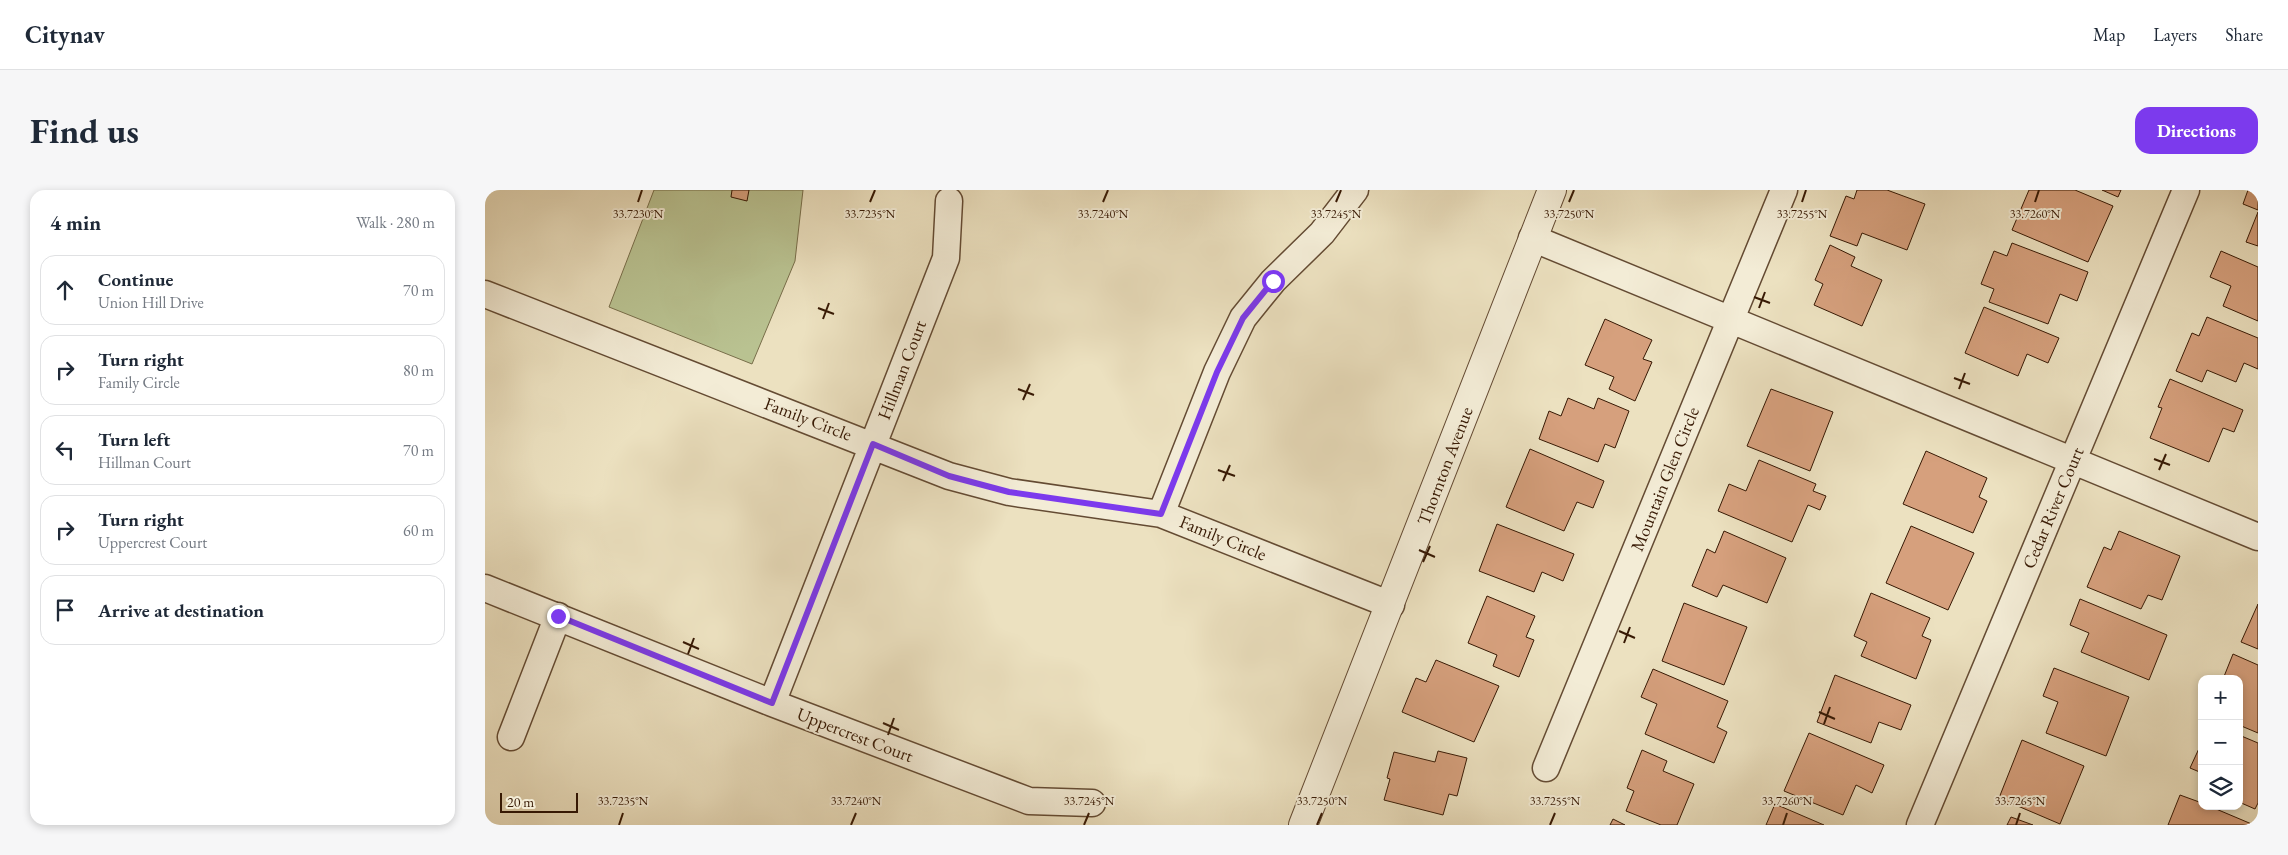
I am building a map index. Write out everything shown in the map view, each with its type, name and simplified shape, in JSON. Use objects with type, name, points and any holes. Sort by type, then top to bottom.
[{"type":"street","points":[[1161,514],[1217,372],[1243,318],[1273,281],[1323,233],[1355,190]]},
{"type":"street","name":"Thornton Avenue","points":[[1303,825],[1391,605],[1552,190]]},
{"type":"street","name":"Mountain Glen Circle","points":[[1546,768],[1784,190]]},
{"type":"street","name":"Cedar River Court","points":[[1920,825],[2186,190]]},
{"type":"street","name":"Hillman Court","points":[[772,703],[946,258],[949,201]]},
{"type":"street","points":[[1532,238],[2258,537]]},
{"type":"street","name":"Family Circle","points":[[485,294],[873,444],[949,476],[1009,492],[1161,514],[1391,605]]},
{"type":"street","name":"Uppercrest Court","points":[[485,588],[772,703],[1029,801],[1092,803]]},
{"type":"street","points":[[511,737],[558,616]]},
{"type":"green space","points":[[654,190],[803,190],[795,261],[752,364],[609,307]]},
{"type":"building","points":[[732,190],[749,190],[747,201],[731,197]]},
{"type":"building","points":[[1857,190],[1887,190],[1925,204],[1907,250],[1862,233],[1857,246],[1830,236],[1846,196],[1854,199]]},
{"type":"building","points":[[2029,190],[2075,190],[2113,206],[2088,262],[2012,230]]},
{"type":"building","points":[[2102,190],[2121,190],[2118,197]]},
{"type":"building","points":[[2248,190],[2258,190],[2258,210],[2243,204]]},
{"type":"building","points":[[2258,212],[2258,246],[2246,242]]},
{"type":"building","points":[[2012,243],[2088,272],[2077,301],[2060,294],[2048,324],[1989,302],[1994,289],[1981,284],[1994,251],[2007,256]]},
{"type":"building","points":[[1830,245],[1855,257],[1851,266],[1882,280],[1862,326],[1814,305],[1823,284],[1815,280]]},
{"type":"building","points":[[2221,251],[2258,267],[2258,321],[2223,306],[2231,286],[2210,277]]},
{"type":"building","points":[[1984,307],[2059,338],[2048,363],[2027,354],[2018,376],[1965,353]]},
{"type":"building","points":[[2207,317],[2258,338],[2258,369],[2244,363],[2236,382],[2207,370],[2202,382],[2176,371],[2192,333],[2199,336]]},
{"type":"building","points":[[1605,319],[1652,340],[1643,359],[1652,362],[1635,401],[1609,389],[1614,377],[1585,365]]},
{"type":"building","points":[[2170,379],[2243,410],[2234,432],[2223,428],[2209,462],[2150,438],[2162,408],[2158,407]]},
{"type":"building","points":[[1771,389],[1833,412],[1810,471],[1747,446]]},
{"type":"building","points":[[1568,398],[1594,409],[1598,398],[1629,411],[1615,448],[1605,444],[1598,462],[1539,439],[1549,411],[1561,416]]},
{"type":"building","points":[[1530,449],[1604,481],[1593,508],[1577,502],[1564,531],[1506,507]]},
{"type":"building","points":[[1926,451],[1987,478],[1979,497],[1987,501],[1973,533],[1903,504]]},
{"type":"building","points":[[1759,460],[1816,484],[1813,491],[1826,496],[1820,510],[1808,505],[1792,542],[1718,511],[1729,484],[1746,491]]},
{"type":"building","points":[[1497,524],[1574,554],[1563,581],[1542,572],[1534,592],[1479,571]]},
{"type":"building","points":[[1911,526],[1974,553],[1948,610],[1886,583]]},
{"type":"building","points":[[1724,531],[1786,558],[1767,603],[1723,585],[1717,597],[1692,586],[1707,549],[1715,553]]},
{"type":"building","points":[[2119,531],[2180,556],[2162,600],[2148,595],[2141,609],[2087,587],[2104,547],[2111,550]]},
{"type":"building","points":[[1871,593],[1930,618],[1922,636],[1931,640],[1916,679],[1861,656],[1867,642],[1854,636]]},
{"type":"building","points":[[1487,596],[1535,616],[1526,637],[1534,640],[1519,677],[1493,666],[1497,655],[1468,643]]},
{"type":"building","points":[[2080,599],[2167,635],[2149,680],[2081,652],[2089,633],[2070,625]]},
{"type":"building","points":[[1684,603],[1747,627],[1724,685],[1662,661]]},
{"type":"building","points":[[2258,604],[2258,649],[2241,642]]},
{"type":"building","points":[[2233,654],[2258,665],[2258,733],[2243,727],[2243,675],[2225,675]]},
{"type":"building","points":[[1436,660],[1499,686],[1474,742],[1402,712],[1416,678],[1426,682]]},
{"type":"building","points":[[2054,668],[2129,697],[2106,756],[2046,733],[2058,702],[2043,696]]},
{"type":"building","points":[[1653,669],[1728,701],[1717,727],[1727,732],[1714,763],[1645,734],[1657,704],[1641,697]]},
{"type":"building","points":[[1835,675],[1911,705],[1901,730],[1879,722],[1871,743],[1817,722]]},
{"type":"building","points":[[1809,733],[1884,765],[1872,793],[1856,785],[1843,815],[1784,791]]},
{"type":"building","points":[[2243,737],[2258,743],[2258,803],[2255,809],[2243,804]]},
{"type":"building","points":[[2022,740],[2084,766],[2060,824],[1999,798]]},
{"type":"building","points":[[1642,750],[1667,761],[1663,771],[1694,784],[1677,825],[1661,825],[1626,811],[1634,791],[1627,788]]},
{"type":"building","points":[[1438,751],[1467,758],[1457,796],[1449,794],[1443,815],[1384,800],[1390,779],[1387,778],[1394,752],[1435,762]]},
{"type":"building","points":[[2198,751],[2198,771],[2190,768]]},
{"type":"building","points":[[2180,795],[2198,802],[2198,810],[2218,810],[2254,825],[2168,825]]},
{"type":"building","points":[[1775,804],[1824,825],[1766,825]]},
{"type":"building","points":[[2011,817],[2033,825],[2007,825]]},
{"type":"building","points":[[1613,819],[1625,825],[1610,825]]},
{"type":"route","points":[[558,616],[772,703],[873,444],[949,476],[1009,492],[1161,514],[1217,372],[1243,318],[1273,281]]}]
